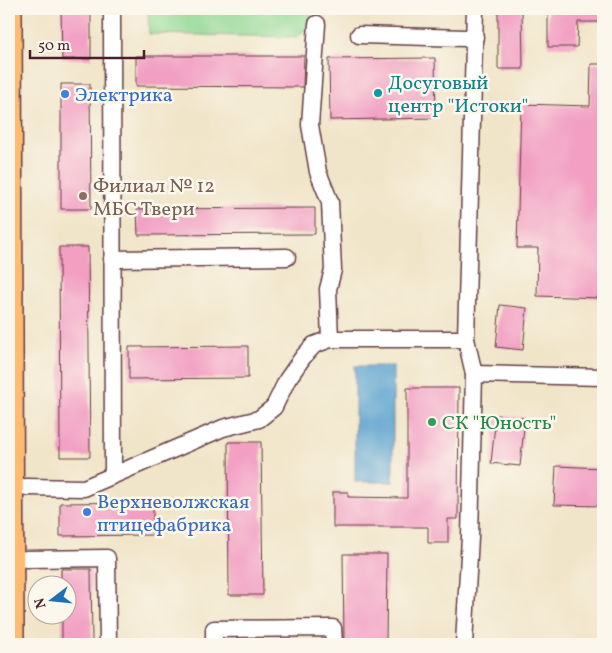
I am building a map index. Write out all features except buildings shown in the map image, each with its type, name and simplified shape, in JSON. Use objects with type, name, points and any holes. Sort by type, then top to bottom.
[{"type":"main road","points":[[11,9],[15,108],[20,487],[12,644]]},
{"type":"main road","points":[[24,9],[15,108],[11,379],[26,559],[27,644]]},
{"type":"lane","points":[[112,9],[113,475]]},
{"type":"lane","points":[[464,644],[470,537],[474,374],[466,339],[475,9]]},
{"type":"lane","points":[[317,24],[310,125],[318,172],[330,202],[333,270],[328,289],[330,339]]},
{"type":"lane","points":[[360,35],[475,36]]},
{"type":"lane","points":[[112,259],[287,257]]},
{"type":"lane","points":[[20,487],[84,488],[223,428],[259,419],[274,407],[286,380],[303,357],[314,345],[330,339],[466,339]]},
{"type":"lane","points":[[474,374],[603,377]]},
{"type":"lane","points":[[26,559],[107,558],[108,644]]},
{"type":"lane","points":[[214,644],[214,629],[334,628],[334,644]]},
{"type":"green space","points":[[148,9],[328,9],[297,37],[149,34]]},
{"type":"water","points":[[355,366],[393,366],[393,482],[355,482]]},
{"type":"place","name":"Досуговый центр \"Истоки\"","points":[[378,93]]},
{"type":"place","name":"Электрика","points":[[65,94]]},
{"type":"place","name":"Филиал № 12 МБС Твери","points":[[83,196]]},
{"type":"place","name":"СК \"Юность\"","points":[[432,422]]},
{"type":"place","name":"Верхневолжская птицефабрика","points":[[87,512]]}]
